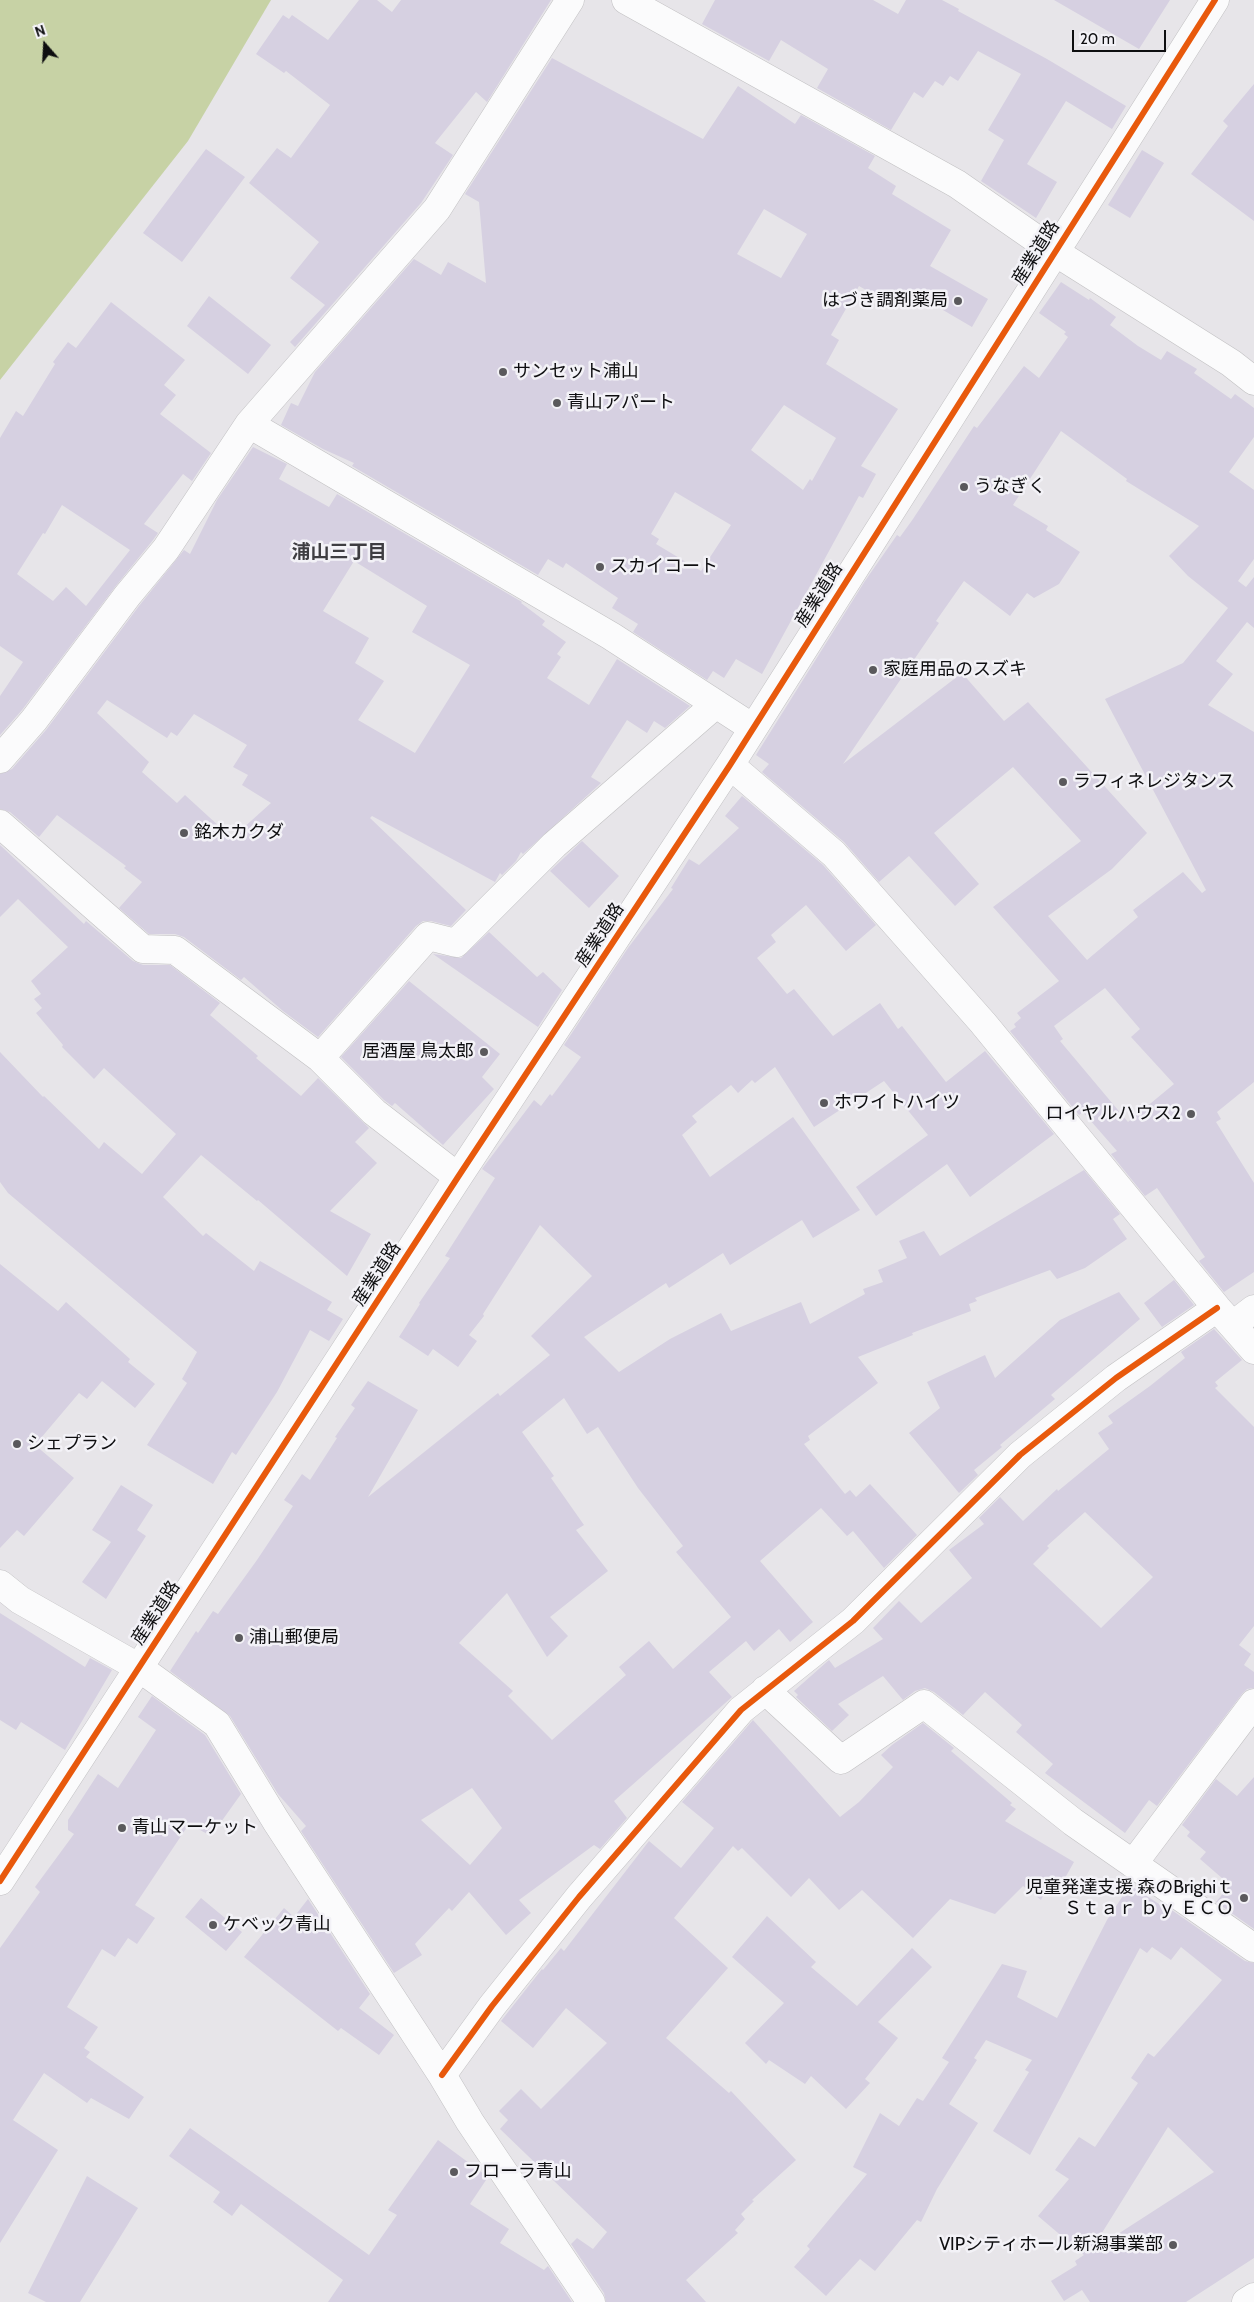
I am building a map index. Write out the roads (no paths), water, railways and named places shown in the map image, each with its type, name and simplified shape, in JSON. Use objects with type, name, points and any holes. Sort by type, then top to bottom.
[{"type":"street","points":[[0,759],[34,720],[127,596],[166,549],[249,424],[437,209],[570,0]]},
{"type":"street","points":[[626,0],[957,184],[1055,252],[1231,363],[1254,381]]},
{"type":"street","name":"産業道路","points":[[0,1881],[138,1667],[730,765],[1215,0]]},
{"type":"street","points":[[249,424],[611,636],[753,728]]},
{"type":"street","points":[[320,1058],[428,936],[456,942],[554,845],[716,704]]},
{"type":"street","points":[[730,765],[834,854],[1235,1314],[1254,1350]]},
{"type":"street","points":[[0,824],[143,949],[175,950],[320,1058],[374,1112],[458,1178]]},
{"type":"street","points":[[442,2075],[492,2006],[614,1853],[741,1710],[853,1621],[1020,1455],[1116,1378],[1235,1314]]},
{"type":"street","points":[[0,1584],[20,1600],[138,1667],[217,1724],[282,1829],[442,2075],[470,2122],[591,2302]]},
{"type":"street","points":[[765,1690],[841,1760],[924,1704],[1073,1822],[1254,1948]]},
{"type":"street","points":[[1133,1864],[1254,1703]]},
{"type":"street","points":[[1246,2302],[1254,2297]]},
{"type":"place","name":"はづき調剤薬局","points":[[958,301]]},
{"type":"place","name":"サンセット浦山","points":[[503,372]]},
{"type":"place","name":"青山アパート","points":[[557,403]]},
{"type":"place","name":"うなぎく","points":[[964,487]]},
{"type":"place","name":"スカイコート","points":[[600,567]]},
{"type":"place","name":"家庭用品のスズキ","points":[[873,670]]},
{"type":"place","name":"ラフィネレジタンス","points":[[1063,782]]},
{"type":"place","name":"銘木カクダ","points":[[184,833]]},
{"type":"place","name":"居酒屋 鳥太郎","points":[[484,1052]]},
{"type":"place","name":"ホワイトハイツ","points":[[824,1103]]},
{"type":"place","name":"ロイヤルハウス2","points":[[1191,1114]]},
{"type":"place","name":"シェプラン","points":[[17,1444]]},
{"type":"place","name":"浦山郵便局","points":[[239,1638]]},
{"type":"place","name":"青山マーケット","points":[[122,1828]]},
{"type":"place","name":"児童発達支援 森のBrighiｔ Ｓｔａｒ ｂｙ ＥＣＯ","points":[[1244,1898]]},
{"type":"place","name":"ケベック青山","points":[[213,1925]]},
{"type":"place","name":"フローラ青山","points":[[454,2172]]},
{"type":"place","name":"VIPシティホール新潟事業部","points":[[1173,2245]]},
{"type":"district","name":"浦山三丁目","points":[[339,552]]}]
